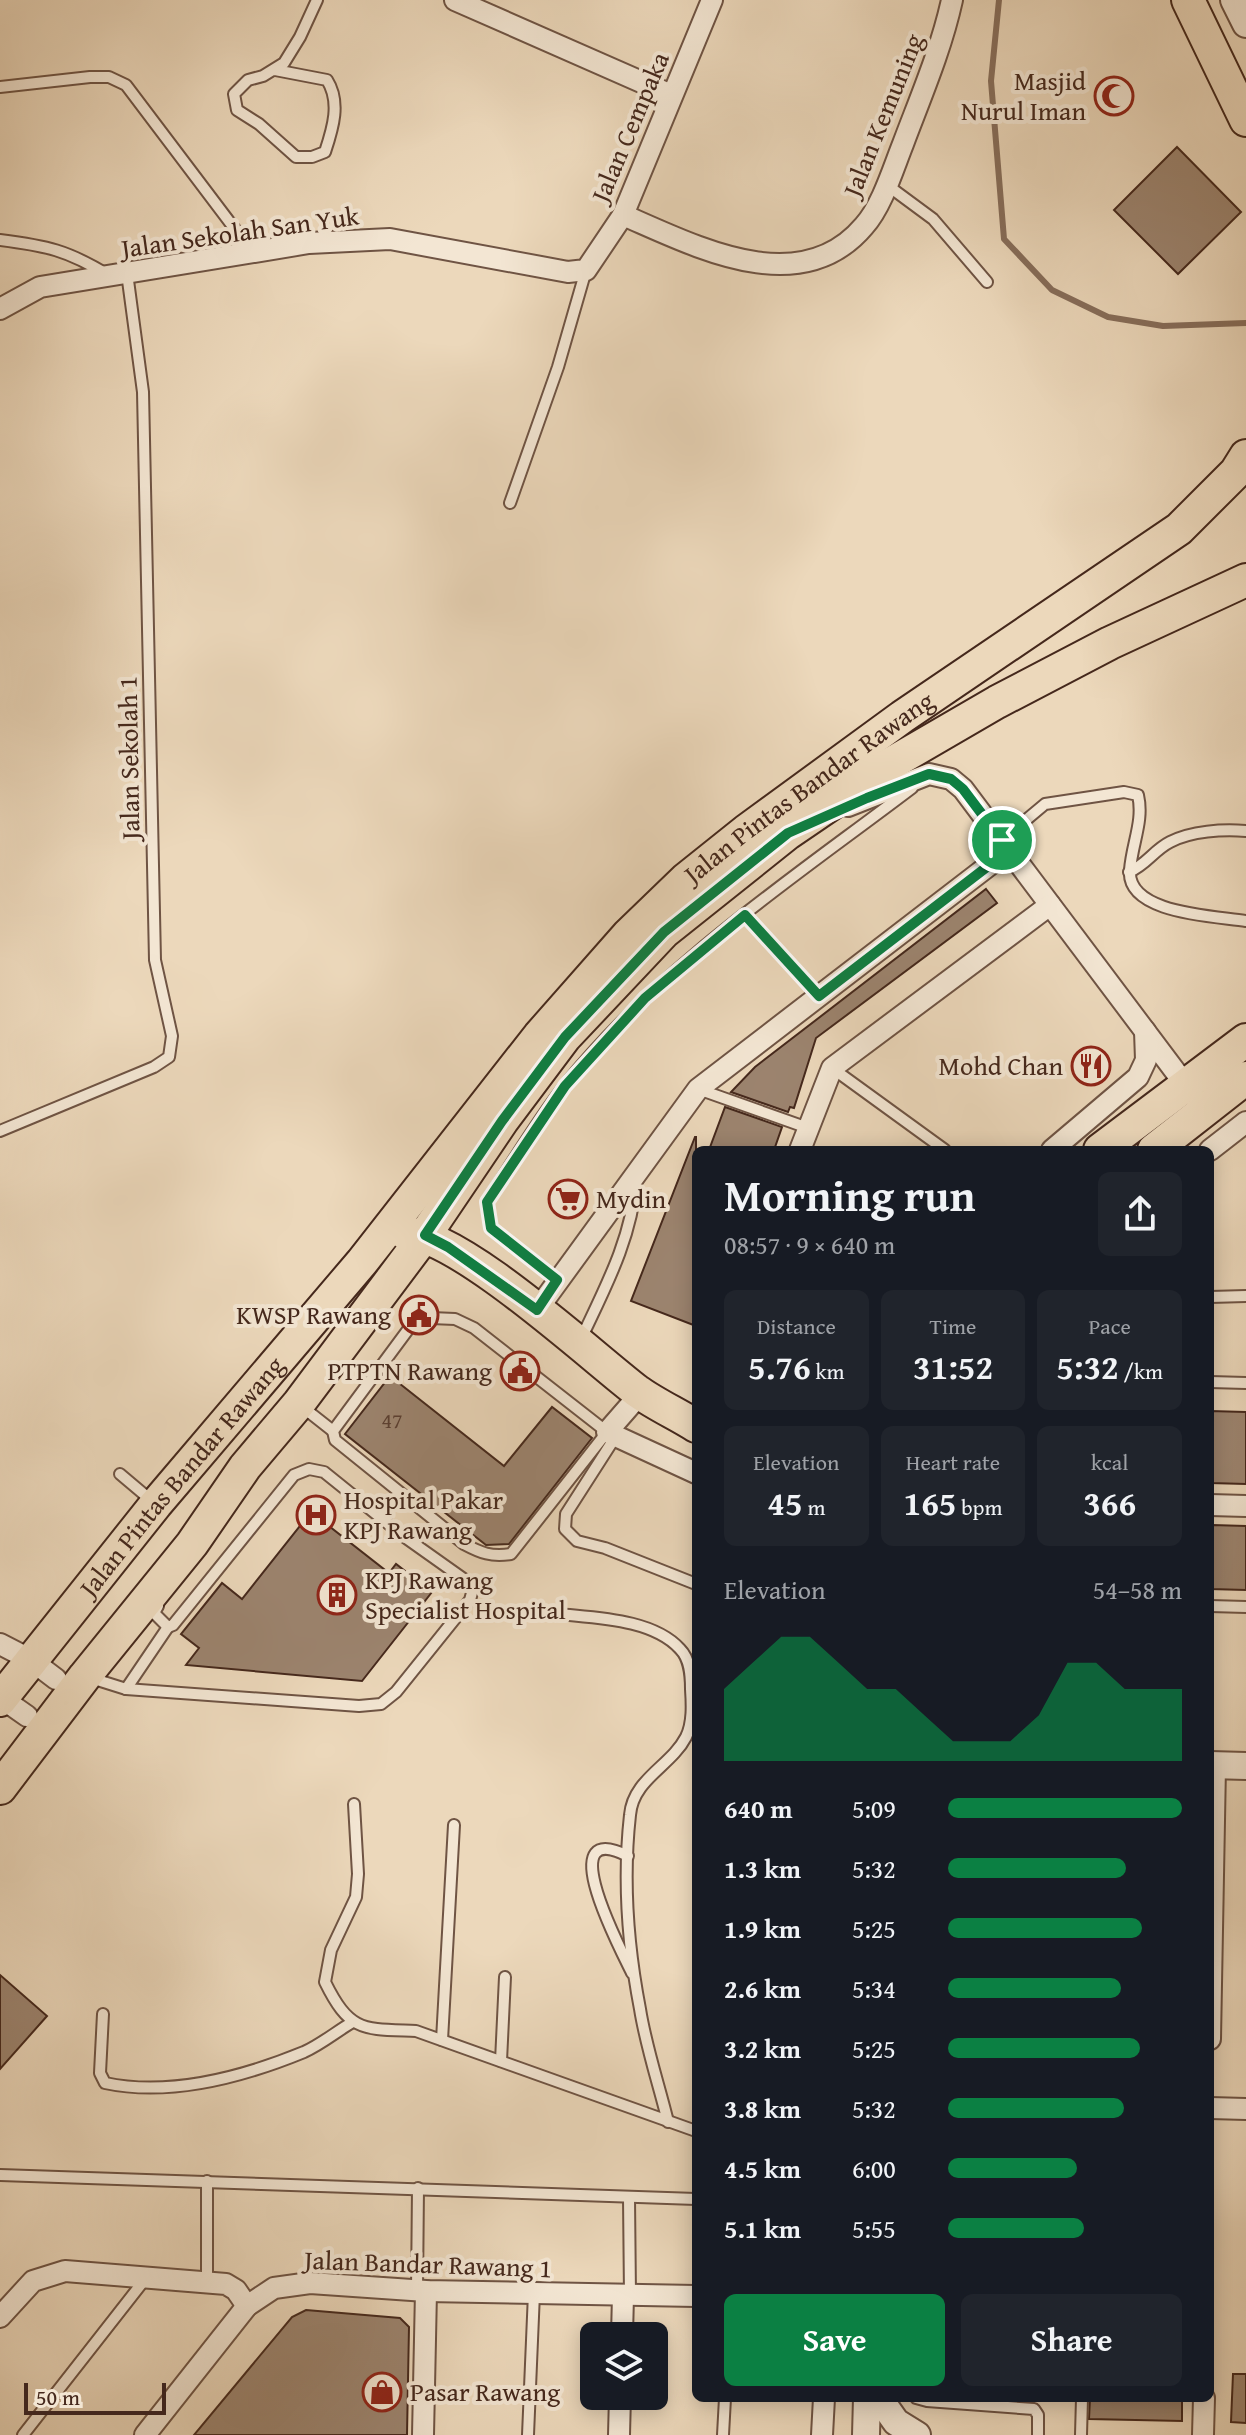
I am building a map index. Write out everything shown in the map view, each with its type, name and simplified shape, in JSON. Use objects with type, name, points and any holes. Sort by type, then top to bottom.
[{"type":"main road","points":[[1188,0],[1246,120]]},
{"type":"main road","name":"Jalan Pintas Bandar Rawang","points":[[0,1788],[58,1672],[156,1504],[362,1262],[539,1036],[603,962],[686,879],[746,831],[902,717],[1179,529],[1236,472],[1246,456]]},
{"type":"main road","name":"Jalan Pintas Bandar Rawang","points":[[0,1757],[7,1703],[58,1672],[192,1544],[245,1467],[299,1403],[425,1235],[502,1121],[565,1037],[664,932],[788,833],[885,767],[997,702],[1110,643],[1246,580]]},
{"type":"main road","points":[[495,1279],[461,1245],[456,1227],[457,1214],[472,1185],[558,1066],[588,1013]]},
{"type":"main road","points":[[1114,1146],[1186,1085],[1246,1040]]},
{"type":"main road","points":[[1159,1146],[1246,1078]]},
{"type":"main road","points":[[362,1262],[406,1232],[425,1235],[495,1279],[641,1393],[692,1424]]},
{"type":"street","points":[[455,0],[671,95]]},
{"type":"street","name":"Jalan Cempaka","points":[[586,270],[623,215],[712,0]]},
{"type":"street","name":"Jalan Kemuning","points":[[623,215],[697,247],[751,263],[788,264],[826,257],[865,226],[887,185],[944,38],[952,0]]},
{"type":"street","points":[[1203,0],[1246,91]]},
{"type":"street","points":[[1234,0],[1246,24]]},
{"type":"street","name":"Jalan Sekolah San Yuk","points":[[0,309],[40,287],[309,243],[390,239],[568,272],[586,270]]},
{"type":"street","points":[[788,833],[929,774],[951,779],[963,789],[1205,1111]]},
{"type":"street","points":[[537,1310],[698,1089],[819,996],[1005,845]]},
{"type":"street","points":[[801,1146],[832,1068],[1050,905]]},
{"type":"street","points":[[1057,1146],[1138,1077],[1146,1060],[1145,1031]]},
{"type":"street","points":[[1214,1147],[1246,1122]]},
{"type":"street","points":[[641,1393],[611,1434],[692,1471]]},
{"type":"street","points":[[1214,1505],[1246,1506]]},
{"type":"street","points":[[0,1644],[58,1672]]},
{"type":"street","points":[[1214,1766],[1246,1766]]},
{"type":"street","points":[[1214,2108],[1246,2109]]},
{"type":"street","points":[[0,2317],[33,2281],[65,2271],[147,2276],[233,2287],[247,2306],[145,2435]]},
{"type":"street","name":"Jalan Bandar Rawang 1","points":[[247,2306],[274,2288],[310,2283],[421,2290],[692,2296]]},
{"type":"street","points":[[421,2290],[423,2435]]},
{"type":"street","points":[[623,2322],[626,2295]]},
{"type":"street","points":[[822,2435],[824,2402]]},
{"type":"street","points":[[866,2435],[867,2402]]},
{"type":"street","points":[[882,2402],[896,2422],[917,2435]]},
{"type":"street","points":[[1203,2435],[1204,2402]]},
{"type":"street","points":[[619,2435],[620,2410]]},
{"type":"lane","points":[[275,70],[327,80],[335,92],[334,126],[325,152],[312,157],[296,157],[259,124],[237,110],[234,94],[248,80],[275,70],[284,63],[317,0]]},
{"type":"lane","points":[[0,87],[90,77],[109,77],[126,85],[253,253]]},
{"type":"lane","points":[[887,185],[933,219],[987,282]]},
{"type":"lane","points":[[0,240],[50,247],[118,274]]},
{"type":"lane","points":[[510,503],[558,367],[586,270]]},
{"type":"lane","name":"Jalan Sekolah 1","points":[[0,1131],[154,1067],[169,1057],[172,1036],[155,960],[143,392],[118,274]]},
{"type":"lane","points":[[557,1280],[491,1228],[487,1202],[565,1086],[645,998],[745,915],[929,774]]},
{"type":"lane","points":[[1005,845],[1045,804],[1124,792],[1138,795],[1142,811],[1129,872],[1141,897],[1158,907],[1246,921]]},
{"type":"lane","points":[[1129,872],[1142,867],[1168,842],[1185,836],[1246,831]]},
{"type":"lane","points":[[745,915],[819,996]]},
{"type":"lane","points":[[832,1068],[939,1146]]},
{"type":"lane","points":[[698,1089],[808,1128]]},
{"type":"lane","points":[[578,1344],[613,1272],[634,1208],[637,1171]]},
{"type":"lane","points":[[1214,1297],[1246,1296]]},
{"type":"lane","points":[[333,1431],[410,1327],[431,1318],[455,1319],[474,1328],[611,1434]]},
{"type":"lane","points":[[1214,1382],[1246,1383]]},
{"type":"lane","points":[[299,1403],[333,1431],[335,1440],[464,1544],[482,1554],[497,1556],[511,1554],[611,1434]]},
{"type":"lane","points":[[611,1434],[566,1514],[565,1529],[577,1541],[605,1548],[692,1582]]},
{"type":"lane","points":[[168,1627],[154,1613],[232,1505],[245,1467]]},
{"type":"lane","points":[[58,1672],[126,1689],[359,1706],[381,1704],[396,1692],[470,1600],[473,1589],[324,1472],[309,1469],[294,1475],[168,1627],[126,1689]]},
{"type":"lane","points":[[120,1474],[156,1504]]},
{"type":"lane","points":[[1214,1606],[1246,1607]]},
{"type":"lane","points":[[559,1614],[629,1622],[664,1636],[681,1649],[690,1670],[692,1711],[686,1736],[637,1792],[630,1810],[628,1856],[636,1982],[640,2011],[668,2122]]},
{"type":"lane","points":[[354,1804],[358,1874],[356,1897],[331,1950],[325,1982],[351,2023],[371,2029],[416,2031],[692,2130]]},
{"type":"lane","points":[[442,2040],[454,1825]]},
{"type":"lane","points":[[628,1856],[612,1848],[601,1849],[593,1857],[590,1872],[602,1911],[636,1982]]},
{"type":"lane","points":[[501,2061],[505,1977]]},
{"type":"lane","points":[[103,2014],[100,2073],[105,2083],[168,2088],[234,2076],[306,2051],[351,2023]]},
{"type":"lane","points":[[0,2175],[692,2199]]},
{"type":"lane","points":[[207,2181],[207,2282]]},
{"type":"lane","points":[[418,2188],[421,2290]]},
{"type":"lane","points":[[626,2295],[629,2198]]},
{"type":"lane","points":[[23,2435],[147,2276]]},
{"type":"lane","points":[[528,2435],[534,2293]]},
{"type":"lane","points":[[723,2435],[725,2402]]},
{"type":"lane","points":[[940,2402],[1034,2409],[1038,2415],[1038,2435]]},
{"type":"lane","points":[[1081,2435],[1082,2402]]},
{"type":"building","points":[[1177,147],[1241,212],[1178,274],[1114,210]]},
{"type":"building","points":[[986,889],[997,903],[816,1038],[794,1108],[790,1107],[788,1112],[731,1092],[755,1067]]},
{"type":"building","points":[[725,1107],[782,1127],[775,1146],[710,1146]]},
{"type":"building","points":[[695,1137],[696,1137],[696,1146],[692,1146],[692,1324],[631,1301]]},
{"type":"building","points":[[390,1376],[504,1466],[552,1407],[592,1438],[509,1544],[486,1545],[345,1434]]},
{"type":"building","points":[[1214,1411],[1246,1412],[1246,1484],[1214,1483]]},
{"type":"building","name":"KPJ Rawang Specialist Hospital","points":[[311,1512],[389,1573],[396,1564],[432,1592],[362,1681],[186,1665],[199,1648],[181,1634],[222,1583],[242,1599]]},
{"type":"building","points":[[1214,1525],[1246,1526],[1246,1590],[1214,1589]]},
{"type":"building","points":[[0,1975],[47,2016],[0,2069]]},
{"type":"building","points":[[306,2310],[400,2318],[409,2327],[407,2435],[194,2435],[292,2317]]},
{"type":"building","points":[[1233,2374],[1246,2374],[1246,2423],[1231,2422]]},
{"type":"building","points":[[1090,2402],[1182,2402],[1182,2421],[1089,2419]]},
{"type":"waterway","points":[[999,0],[991,81],[1004,239],[1052,290],[1108,317],[1163,326],[1246,323]]},
{"type":"place","name":"Masjid Nurul Iman","points":[[1114,96]]},
{"type":"place","name":"Mohd Chan","points":[[1091,1066]]},
{"type":"place","name":"Mydin","points":[[568,1199]]},
{"type":"place","name":"KWSP Rawang","points":[[419,1315]]},
{"type":"place","name":"PTPTN Rawang","points":[[520,1371]]},
{"type":"place","name":"Hospital Pakar KPJ Rawang","points":[[316,1515]]},
{"type":"place","name":"KPJ Rawang Specialist Hospital","points":[[337,1595]]},
{"type":"place","name":"Pasar Rawang","points":[[382,2392]]},
{"type":"route","points":[[929,774],[951,779],[963,789],[1002,840],[1009,850],[819,996],[745,915],[645,998],[565,1086],[487,1202],[491,1228],[557,1280],[537,1310],[448,1247],[425,1235],[502,1121],[565,1037],[664,932],[788,833],[929,774]]}]
